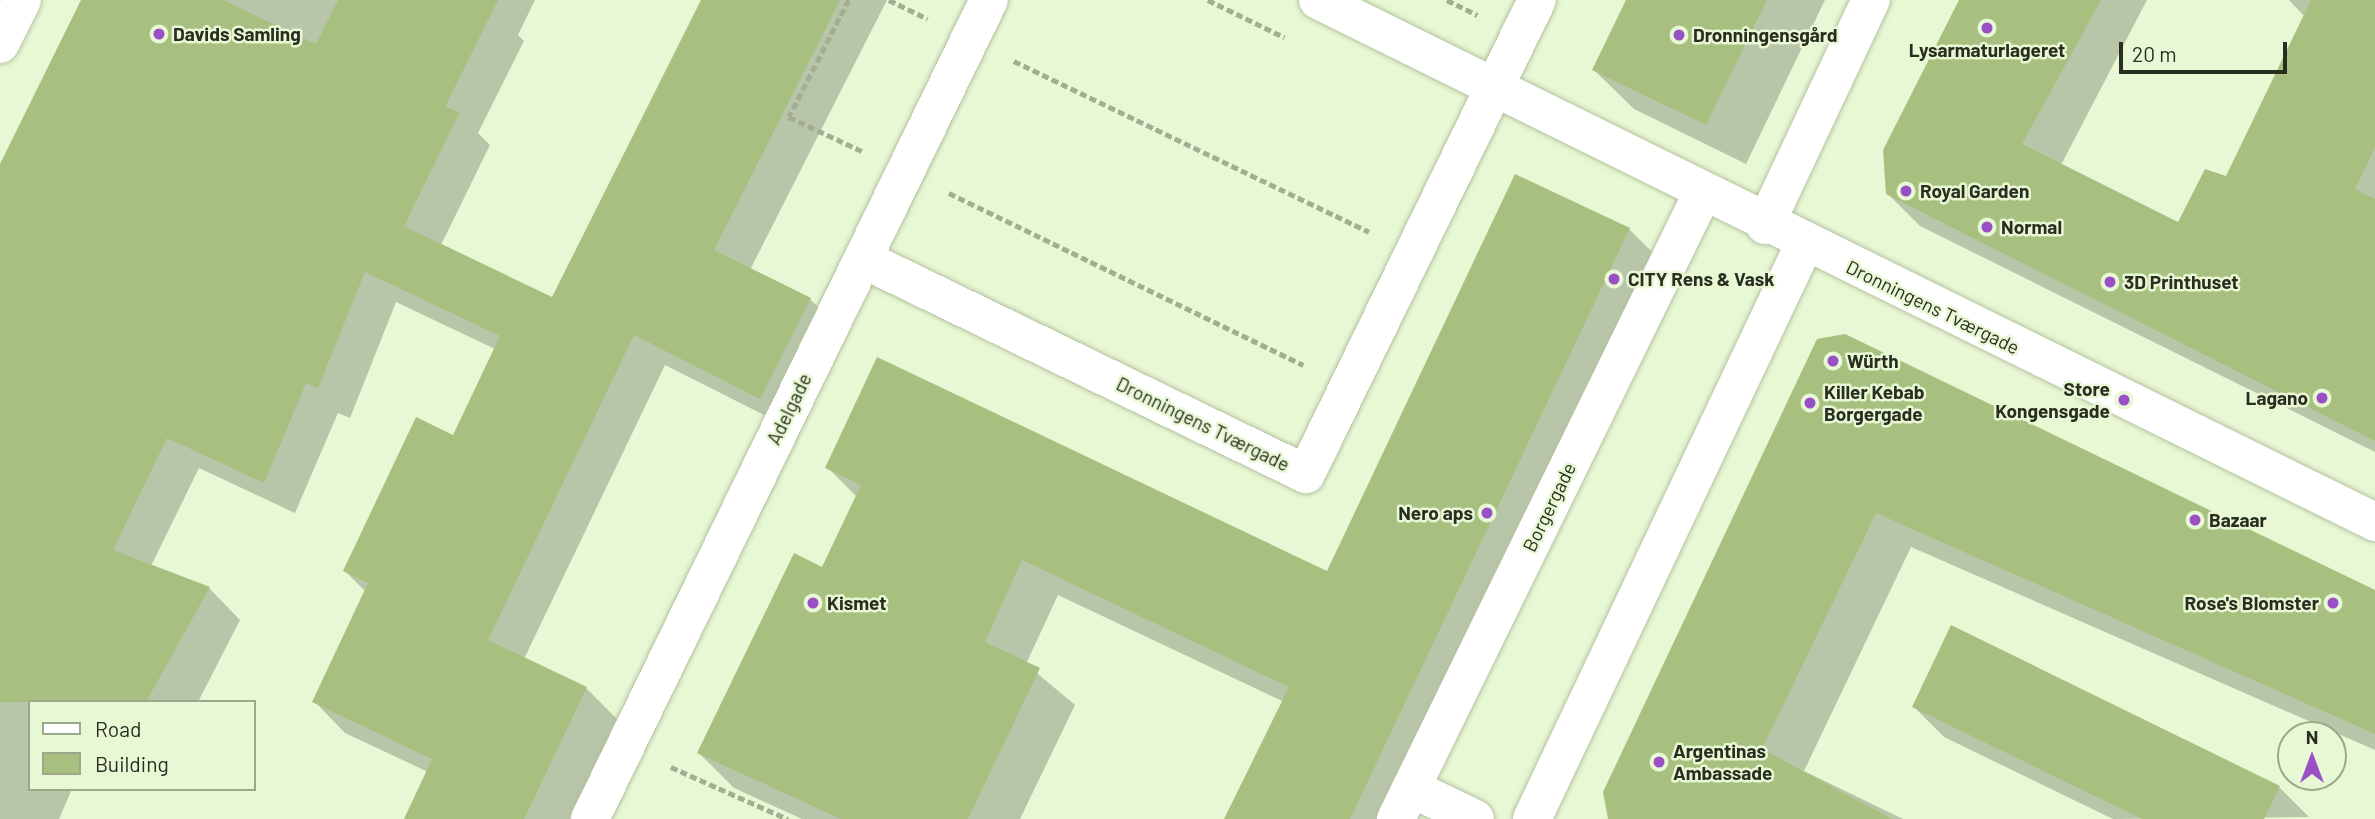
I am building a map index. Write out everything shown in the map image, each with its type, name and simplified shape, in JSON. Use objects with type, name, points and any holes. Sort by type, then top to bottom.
[{"type":"street","points":[[0,44],[22,0]]},
{"type":"street","name":"Adelgade","points":[[590,819],[989,0]]},
{"type":"street","name":"Dronningens Tværgade","points":[[1318,0],[1804,245],[2375,522]]},
{"type":"street","name":"Dronningens Tværgade","points":[[863,259],[1306,474],[1537,0]]},
{"type":"street","points":[[1765,225],[1871,0]]},
{"type":"street","name":"Borgergade","points":[[1404,804],[1702,194]]},
{"type":"street","points":[[1532,819],[1804,245]]},
{"type":"street","points":[[1404,804],[1475,819]]},
{"type":"path","points":[[849,0],[789,117],[1348,387]]},
{"type":"path","points":[[890,0],[1413,254]]},
{"type":"path","points":[[625,746],[788,819]]},
{"type":"building","points":[[81,0],[223,0],[316,44],[338,0],[498,0],[445,107],[460,112],[404,226],[552,297],[701,0],[840,0],[714,250],[811,298],[760,399],[634,335],[488,640],[587,687],[524,819],[404,819],[432,759],[312,702],[368,583],[343,571],[416,417],[453,435],[500,336],[365,272],[318,388],[306,383],[264,483],[167,438],[113,550],[210,587],[147,700],[0,702],[0,164]]},
{"type":"building","name":"Dronningensgård","points":[[1626,0],[1767,0],[1706,125],[1592,70]]},
{"type":"building","points":[[1959,0],[2101,0],[2022,144],[2178,222],[2205,169],[2226,176],[2311,0],[2375,0],[2375,147],[2355,189],[2375,199],[2375,441],[1886,194],[1883,150]]},
{"type":"building","points":[[1515,174],[1630,228],[1350,819],[1224,819],[1289,687],[1022,560],[985,642],[1040,668],[968,819],[841,819],[697,753],[794,553],[822,567],[861,485],[825,468],[877,357],[1327,571]]},
{"type":"building","points":[[1845,334],[2375,590],[2375,734],[1876,513],[1762,749],[1892,819],[1608,819],[1603,792],[1817,339]]},
{"type":"building","points":[[1951,625],[2277,785],[2278,791],[2264,819],[2142,819],[1912,707]]},
{"type":"place","name":"Lysarmaturlageret","points":[[1987,28]]},
{"type":"place","name":"Davids Samling","points":[[159,34]]},
{"type":"place","name":"Dronningensgård","points":[[1679,35]]},
{"type":"place","name":"Royal Garden","points":[[1906,191]]},
{"type":"place","name":"Normal","points":[[1987,227]]},
{"type":"place","name":"CITY Rens & Vask","points":[[1614,279]]},
{"type":"place","name":"3D Printhuset","points":[[2110,282]]},
{"type":"place","name":"Würth","points":[[1833,361]]},
{"type":"place","name":"Lagano","points":[[2322,398]]},
{"type":"place","name":"Store Kongensgade","points":[[2124,400]]},
{"type":"place","name":"Killer Kebab Borgergade","points":[[1810,403]]},
{"type":"place","name":"Nero aps","points":[[1487,513]]},
{"type":"place","name":"Bazaar","points":[[2195,520]]},
{"type":"place","name":"Kismet","points":[[813,603]]},
{"type":"place","name":"Rose's Blomster","points":[[2333,603]]},
{"type":"place","name":"Argentinas Ambassade","points":[[1659,762]]}]
